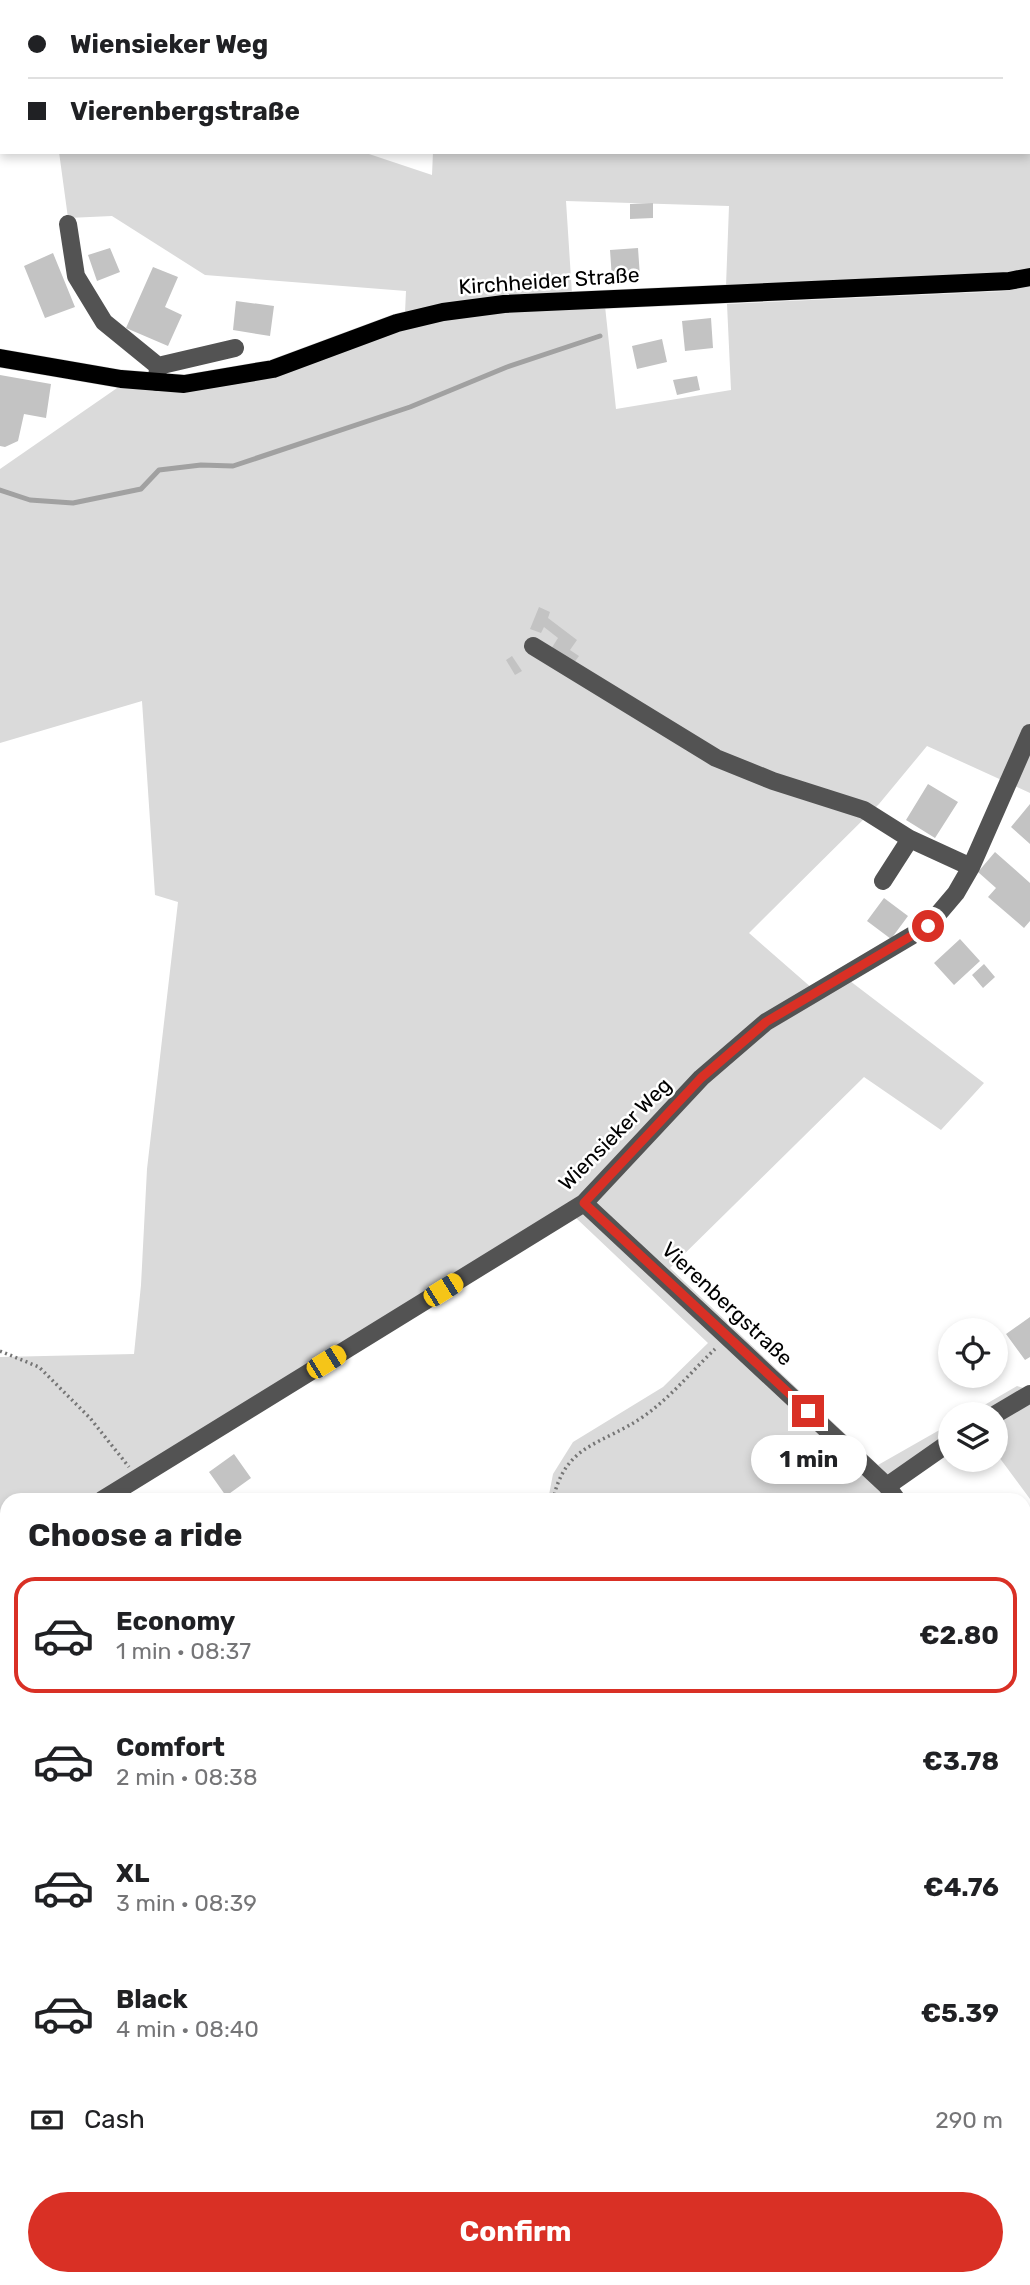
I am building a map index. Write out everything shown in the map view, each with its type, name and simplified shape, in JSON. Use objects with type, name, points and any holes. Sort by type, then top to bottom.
[{"type":"main road","name":"Kirchheider Straße","points":[[0,358],[121,379],[157,374],[184,384],[273,369],[397,323],[443,312],[504,304],[1009,281],[1030,277]]},
{"type":"street","points":[[68,224],[76,276],[104,322],[157,374],[234,348]]},
{"type":"street","points":[[533,646],[716,758],[773,781],[864,810],[910,839],[971,867]]},
{"type":"street","name":"Wiensieker Weg","points":[[113,1493],[584,1203],[710,1070],[766,1022],[928,926],[956,893],[971,867],[1030,733]]},
{"type":"street","points":[[883,881],[910,839]]},
{"type":"street","name":"Vierenbergstraße","points":[[584,1203],[730,1336],[892,1493]]},
{"type":"street","points":[[1008,1407],[1030,1394]]},
{"type":"street","points":[[892,1493],[938,1453]]},
{"type":"path","points":[[555,1493],[558,1477],[578,1452],[644,1416],[730,1336]]},
{"type":"path","points":[[0,1351],[39,1367],[90,1418],[138,1478]]},
{"type":"shaded area","points":[[59,154],[369,154],[432,175],[433,154],[1030,154],[1030,268],[1005,273],[726,286],[729,206],[566,201],[572,294],[405,313],[406,291],[205,275],[112,216],[68,218]]},
{"type":"shaded area","points":[[1030,286],[1030,793],[927,746],[879,804],[749,933],[813,989],[770,1015],[580,1199],[109,1493],[0,1493],[0,1357],[134,1354],[141,1285],[147,1169],[178,902],[155,895],[142,701],[0,743],[0,469],[120,386],[182,391],[445,317],[605,306],[616,409],[731,390],[727,304],[1006,291]]},
{"type":"shaded area","points":[[850,981],[984,1083],[941,1130],[864,1077],[670,1268],[878,1465],[938,1431],[938,1456],[893,1484],[899,1493],[549,1493],[553,1474],[573,1442],[663,1387],[708,1343],[576,1218],[703,1086],[765,1033]]},
{"type":"shaded area","points":[[1017,1386],[1030,1390],[1030,1493],[1026,1493],[1008,1469],[1008,1402],[990,1402]]},
{"type":"building","points":[[653,203],[653,218],[630,219],[630,204]]},
{"type":"building","points":[[110,248],[120,272],[97,281],[88,255]]},
{"type":"building","points":[[638,248],[640,277],[612,279],[610,250]]},
{"type":"building","points":[[53,253],[75,307],[45,318],[24,266]]},
{"type":"building","points":[[153,267],[178,277],[165,307],[182,315],[168,346],[126,328]]},
{"type":"building","points":[[236,301],[274,306],[270,336],[233,330]]},
{"type":"building","points":[[711,318],[713,348],[685,351],[682,321]]},
{"type":"building","points":[[662,339],[667,362],[637,369],[632,346]]},
{"type":"building","points":[[0,375],[51,384],[46,418],[24,414],[18,441],[5,447],[0,446]]},
{"type":"building","points":[[697,376],[700,390],[677,395],[673,380]]},
{"type":"building","points":[[539,607],[550,612],[548,618],[577,640],[570,650],[579,656],[573,664],[551,649],[558,638],[544,627],[541,633],[530,629]]},
{"type":"building","points":[[512,656],[522,671],[515,675],[506,660]]},
{"type":"building","points":[[928,784],[958,802],[935,838],[906,820]]},
{"type":"building","points":[[1030,804],[1030,844],[1011,827]]},
{"type":"building","points":[[995,852],[1030,883],[1030,921],[1024,928],[988,897],[996,888],[978,872]]},
{"type":"building","points":[[884,898],[908,916],[891,939],[867,921]]},
{"type":"building","points":[[960,939],[980,961],[954,985],[934,963]]},
{"type":"building","points":[[984,964],[995,977],[983,988],[972,975]]},
{"type":"building","points":[[1030,1317],[1030,1357],[1025,1360],[1008,1337],[1008,1333]]},
{"type":"building","points":[[234,1454],[251,1478],[230,1493],[224,1493],[209,1472]]},
{"type":"waterway","points":[[0,490],[30,500],[73,503],[141,489],[159,470],[201,465],[233,466],[410,407],[507,367],[600,336]]},
{"type":"route","points":[[808,1411],[584,1203],[701,1078],[766,1022],[928,926]]}]
